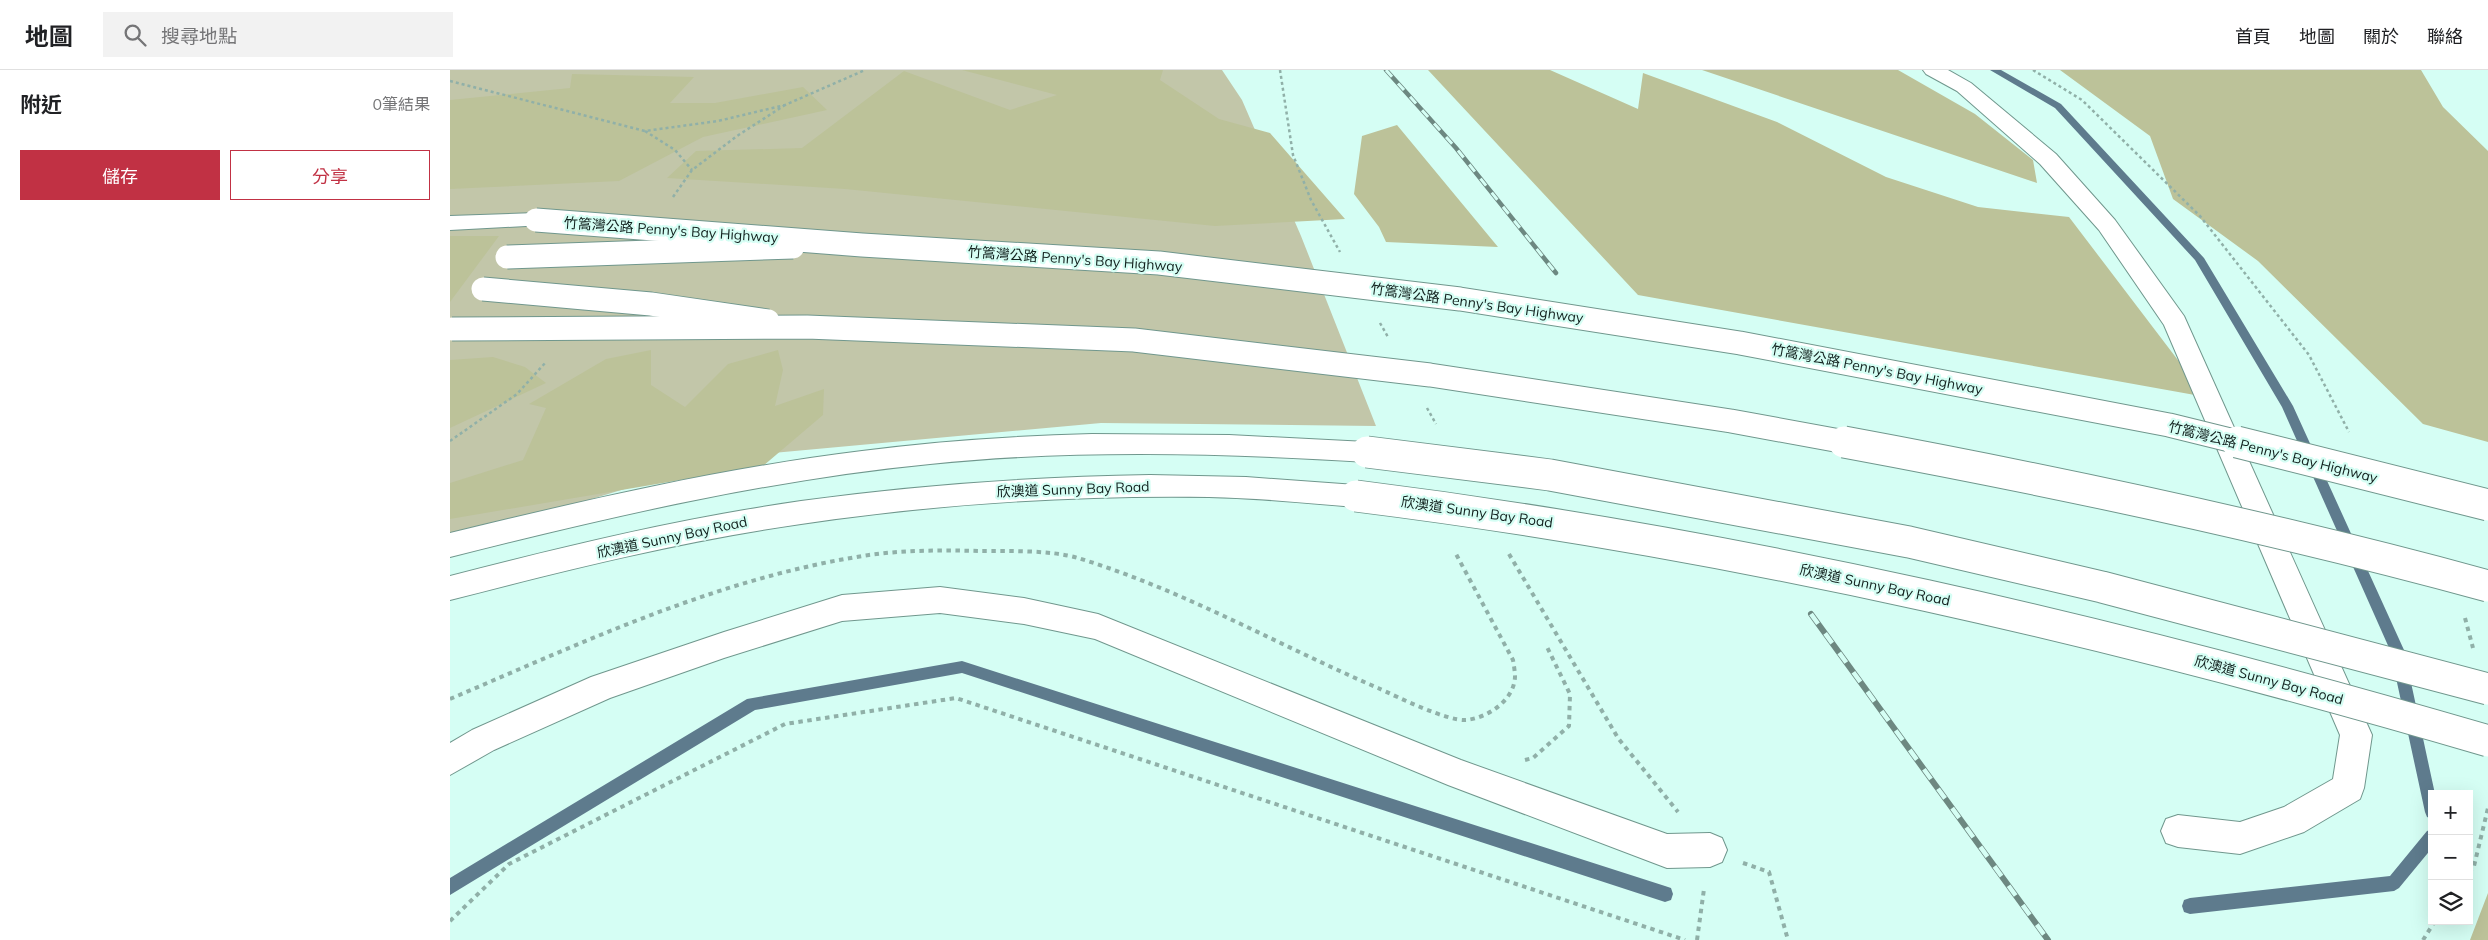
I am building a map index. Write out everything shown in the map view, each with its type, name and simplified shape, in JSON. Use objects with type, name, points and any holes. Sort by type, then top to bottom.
[{"type":"main road","points":[[1932,70],[1964,87],[2048,159],[2107,226],[2175,322],[2356,735],[2348,788],[2292,821],[2240,838],[2178,831]]},
{"type":"main road","name":"竹篙灣公路 Penny's Bay Highway","points":[[450,223],[536,220],[862,245],[1159,263],[1460,299],[1730,342],[2169,425],[2488,505]]},
{"type":"main road","points":[[507,257],[862,245]]},
{"type":"main road","points":[[483,289],[651,304],[807,326]]},
{"type":"main road","points":[[451,329],[807,326],[1134,340],[1430,375],[1682,414],[1984,468],[2379,556],[2488,586]]},
{"type":"main road","points":[[450,545],[580,513],[718,484],[908,456],[1014,447],[1162,442],[1252,444],[1367,452],[1550,475],[1909,542],[2102,587],[2488,689]]},
{"type":"main road","name":"欣澳道 Sunny Bay Road","points":[[450,588],[650,540],[743,522],[893,501],[999,492],[1107,487],[1210,486],[1356,496],[1461,508],[1601,530],[1900,589],[2057,625],[2220,666],[2488,741]]},
{"type":"main road","points":[[450,760],[483,740],[602,687],[724,645],[842,608],[940,600],[1024,611],[1098,627],[1473,780],[1667,851],[1710,850]]},
{"type":"path","points":[[645,131],[718,121],[785,105],[865,70]]},
{"type":"path","points":[[2033,70],[2082,100],[2200,216],[2309,355],[2350,434]]},
{"type":"path","points":[[450,81],[645,131],[675,150],[692,170]]},
{"type":"path","points":[[1473,780],[1533,758],[1569,726],[1570,694],[1547,647]]},
{"type":"path","points":[[450,921],[509,864],[785,724],[956,698],[1685,940]]},
{"type":"path","points":[[2473,868],[2488,808]]},
{"type":"path","points":[[1710,850],[1769,872],[1788,940]]},
{"type":"path","points":[[2423,940],[2432,925]]},
{"type":"green space","points":[[450,70],[1222,70],[1242,100],[1301,236],[1376,426],[1101,423],[730,457],[450,542]]},
{"type":"green space","points":[[962,70],[1163,70],[1160,80],[1219,119],[1270,133],[1345,219],[1215,226],[845,189],[667,178],[696,151],[802,148],[904,71],[1010,110],[1057,95]]},
{"type":"green space","points":[[1428,70],[1550,70],[1638,109],[1643,73],[1777,122],[1886,177],[1978,207],[2069,217],[2206,397],[1638,295]]},
{"type":"green space","points":[[1702,70],[1898,70],[1975,114],[2033,160],[2037,183]]},
{"type":"green space","points":[[2060,70],[2421,70],[2443,107],[2488,151],[2488,442],[2423,424],[2258,261],[2173,199],[2150,136]]},
{"type":"green space","points":[[572,74],[694,77],[670,103],[715,103],[803,87],[827,110],[703,137],[619,181],[450,189],[450,100],[570,88]]},
{"type":"green space","points":[[1397,125],[1498,247],[1386,242],[1379,227],[1354,194],[1362,136]]},
{"type":"green space","points":[[450,236],[499,236],[450,302]]},
{"type":"green space","points":[[651,350],[651,385],[685,407],[728,364],[778,350],[783,370],[775,406],[824,389],[823,415],[763,466],[450,519],[450,483],[523,460],[546,408],[529,404],[606,359]]},
{"type":"green space","points":[[493,357],[525,367],[546,383],[450,428],[450,360]]},
{"type":"green space","points":[[2488,893],[2488,940],[2470,940]]},
{"type":"waterway","points":[[1994,70],[2058,106],[2199,258],[2287,406],[2397,650],[2428,793]]},
{"type":"waterway","points":[[450,887],[752,704],[962,667],[1665,894]]},
{"type":"waterway","points":[[2190,906],[2394,883],[2428,841]]},
{"type":"railway","points":[[1386,70],[1456,148],[1556,273]]},
{"type":"railway","points":[[1811,614],[2048,940]]}]
